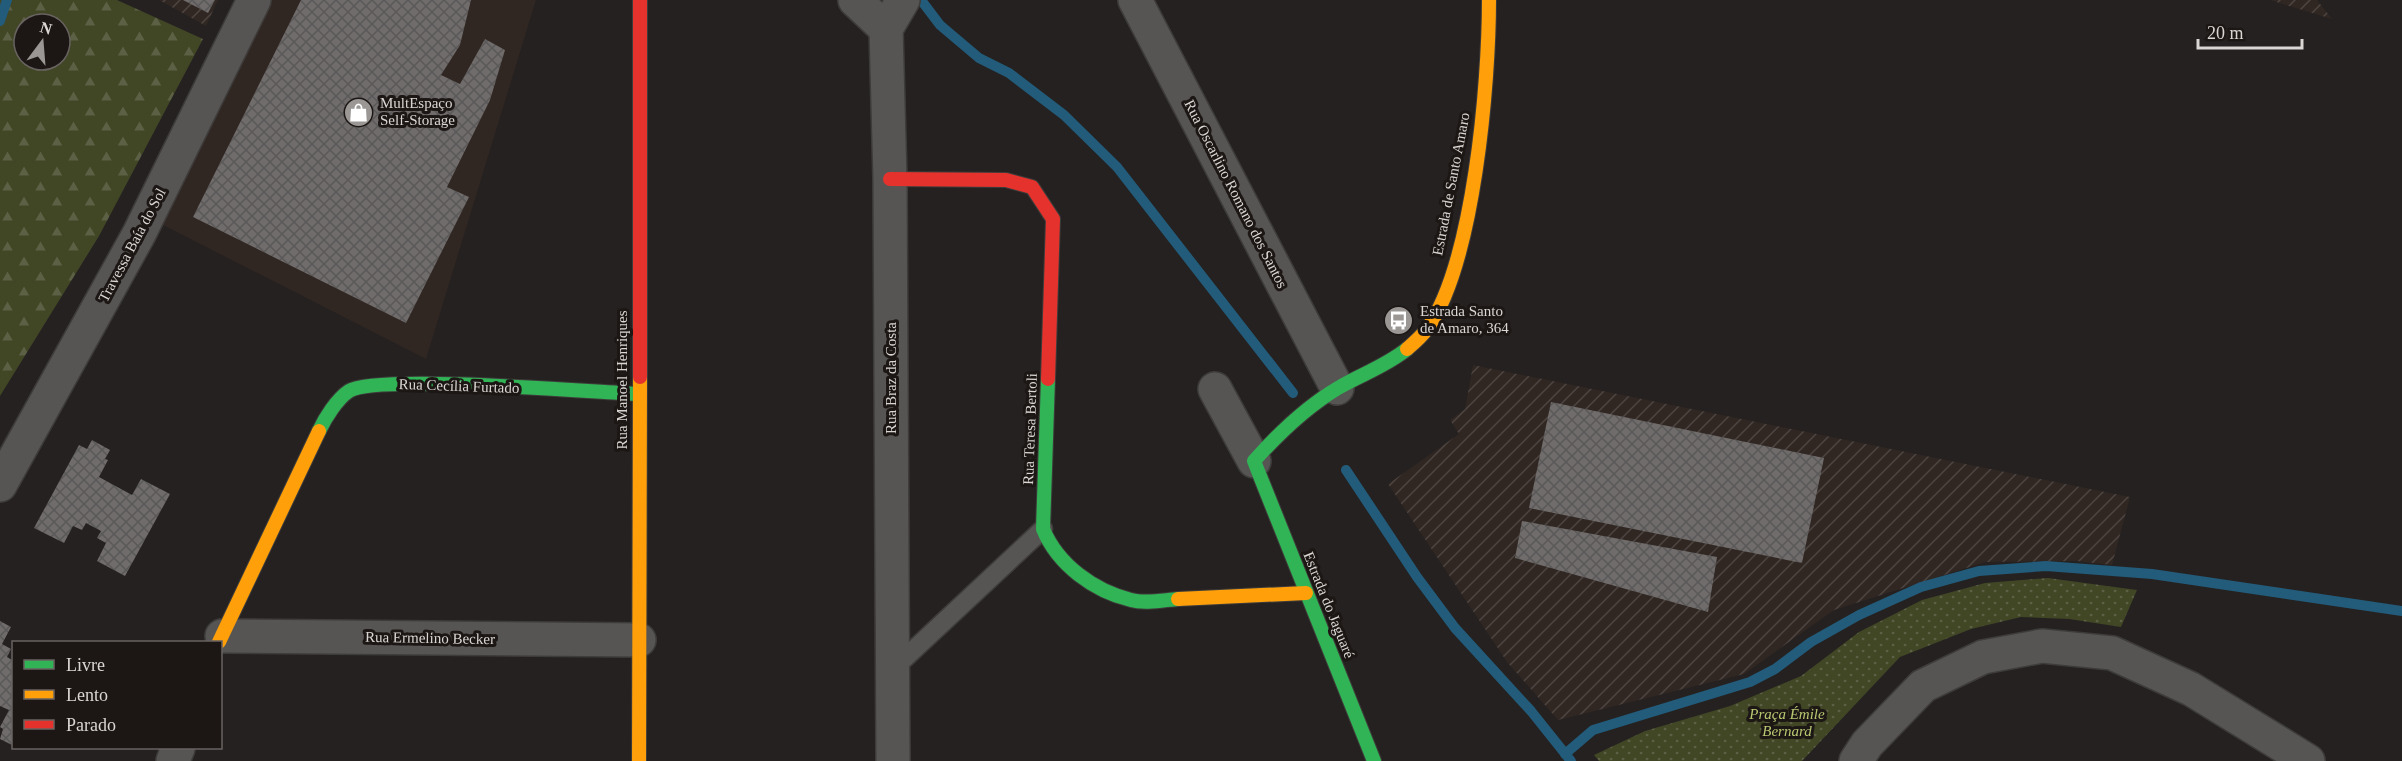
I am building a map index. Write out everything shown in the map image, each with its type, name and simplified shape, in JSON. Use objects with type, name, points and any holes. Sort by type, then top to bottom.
[{"type":"street","name":"Travessa Baía do Sol","points":[[0,485],[139,234],[254,0]]},
{"type":"street","name":"Rua Manoel Henriques","points":[[639,761],[640,0]]},
{"type":"street","points":[[855,0],[886,29],[903,0]]},
{"type":"street","name":"Rua Oscarlino Romano dos Santos","points":[[1135,0],[1337,388]]},
{"type":"street","name":"Estrada de Santo Amaro","points":[[1254,461],[1294,418],[1337,388],[1394,359],[1427,329],[1442,298],[1460,239],[1486,83],[1489,0]]},
{"type":"street","name":"Rua Braz da Costa","points":[[886,29],[890,179],[893,761]]},
{"type":"street","name":"Rua Teresa Bertoli","points":[[890,179],[1006,180],[1032,188],[1053,219],[1043,529]]},
{"type":"street","name":"Rua Cecília Furtado","points":[[220,639],[325,418],[350,390],[398,383],[639,394]]},
{"type":"street","points":[[1215,389],[1254,461]]},
{"type":"street","name":"Estrada do Jaguaré","points":[[1254,461],[1374,761]]},
{"type":"street","points":[[1043,529],[1048,541],[1084,581],[1133,601],[1306,593]]},
{"type":"street","name":"Rua Ermelino Becker","points":[[220,639],[639,640]]},
{"type":"street","points":[[1856,761],[1867,744],[1923,686],[1983,657],[2042,646],[2112,653],[2192,689],[2308,761]]},
{"type":"lane","points":[[891,671],[1043,529]]},
{"type":"shaded area","points":[[159,0],[218,0],[206,26]]},
{"type":"shaded area","name":"MultEspaço Self-Storage","points":[[270,0],[536,0],[426,359],[163,225]]},
{"type":"shaded area","points":[[2270,0],[2317,0],[2332,19]]},
{"type":"shaded area","points":[[1473,365],[2130,497],[2112,565],[2076,561],[1985,562],[1834,610],[1744,674],[1558,720],[1507,662],[1388,484],[1459,434],[1450,420],[1465,409]]},
{"type":"green space","points":[[0,0],[117,0],[203,39],[99,236],[0,396]]},
{"type":"green space","name":"Praça Émile Bernard","points":[[2048,578],[2137,590],[2121,627],[2069,619],[2021,617],[1971,629],[1900,657],[1802,761],[1599,761],[1594,755],[1645,731],[1730,706],[1801,676],[1859,632],[1922,600],[1985,583]]},
{"type":"building","points":[[183,0],[215,0],[208,13]]},
{"type":"building","name":"MultEspaço Self-Storage","points":[[301,0],[471,0],[460,45],[441,75],[460,84],[485,39],[505,50],[490,100],[447,187],[469,197],[406,323],[193,217]]},
{"type":"building","points":[[1551,402],[1824,458],[1802,563],[1529,508]]},
{"type":"building","points":[[92,440],[110,450],[105,459],[108,460],[99,477],[132,495],[141,479],[170,494],[125,576],[97,561],[106,543],[97,538],[101,531],[86,523],[82,530],[73,526],[64,543],[34,528],[79,445],[87,449]]},
{"type":"building","points":[[1522,521],[1717,557],[1708,612],[1515,558]]},
{"type":"building","points":[[0,621],[11,627],[2,644],[11,649],[7,657],[12,660],[12,745],[0,739],[3,729],[0,727],[9,710],[0,706]]},
{"type":"waterway","points":[[0,21],[7,0]]},
{"type":"waterway","points":[[921,0],[940,25],[979,58],[1009,73],[1064,115],[1117,167],[1293,393]]},
{"type":"waterway","points":[[1346,470],[1417,577],[1455,628],[1531,711],[1571,761]]},
{"type":"waterway","points":[[1565,754],[1593,730],[1750,682],[1775,669],[1811,642],[1859,615],[1921,587],[1979,571],[2046,566],[2152,574],[2402,611]]},
{"type":"traffic: fast","points":[[1374,761],[1254,461],[1315,403],[1407,349]]},
{"type":"traffic: fast","points":[[1048,379],[1043,529],[1050,542],[1058,554],[1079,575],[1117,596],[1148,602],[1178,599]]},
{"type":"traffic: fast","points":[[319,431],[332,409],[345,394],[367,386],[440,384],[638,394]]},
{"type":"traffic: slow","points":[[1407,349],[1427,329],[1443,299],[1457,261],[1476,171],[1482,123],[1489,0]]},
{"type":"traffic: slow","points":[[639,761],[640,377]]},
{"type":"traffic: slow","points":[[219,641],[319,431]]},
{"type":"traffic: slow","points":[[1178,599],[1306,593]]},
{"type":"traffic: jam","points":[[640,0],[640,377]]},
{"type":"traffic: jam","points":[[890,179],[1006,180],[1032,187],[1053,219],[1048,379]]},
{"type":"place","name":"MultEspaço Self-Storage","points":[[359,112]]},
{"type":"place","name":"Estrada Santo de Amaro, 364","points":[[1399,320]]}]
